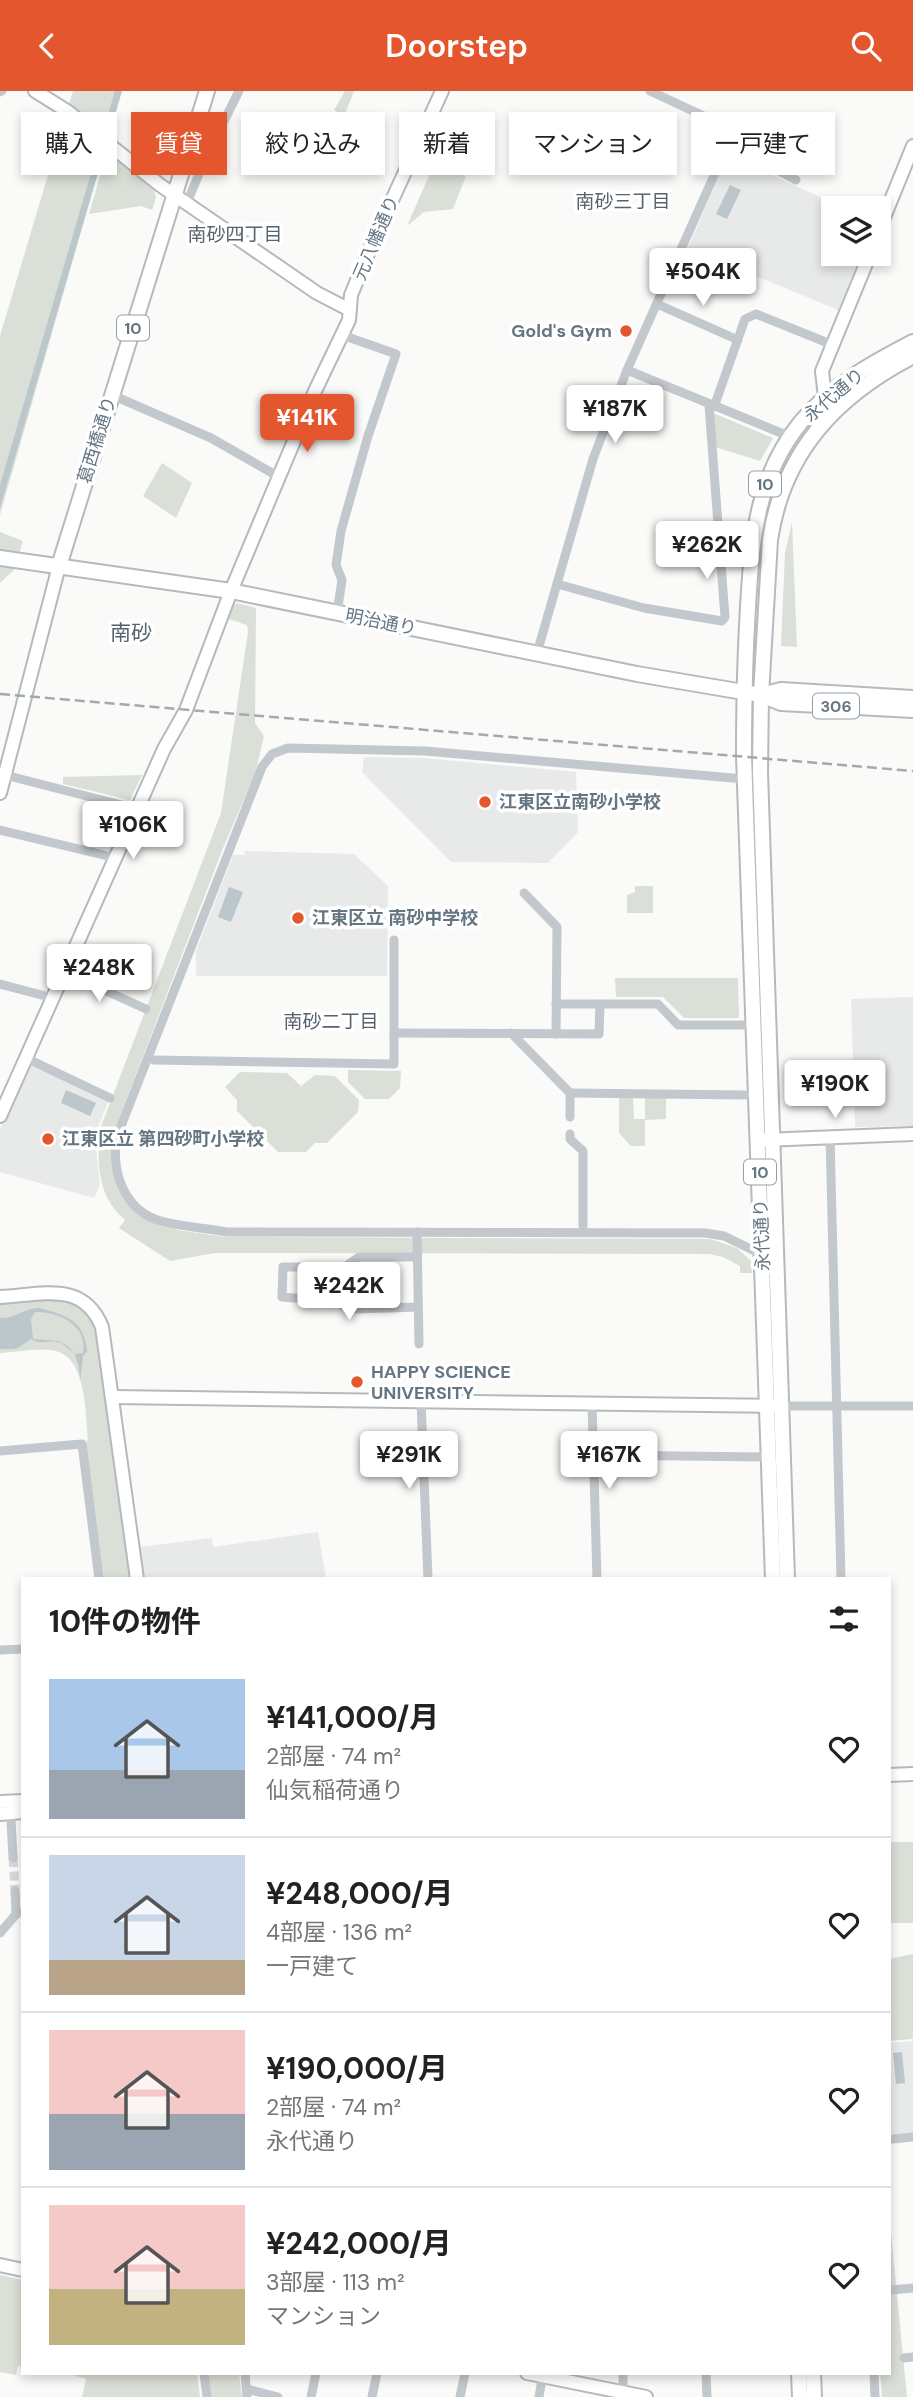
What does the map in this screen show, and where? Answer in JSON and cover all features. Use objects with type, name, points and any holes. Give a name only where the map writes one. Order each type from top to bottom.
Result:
[{"type":"main road","name":"葛西橋通り","points":[[59,566],[207,91]]},
{"type":"main road","name":"永代通り","points":[[773,1577],[769,1457],[774,1406],[776,1263],[744,767],[744,693],[755,518],[766,480],[790,437],[825,397],[866,368],[913,342]]},
{"type":"main road","name":"永代通り","points":[[787,1577],[763,1255],[766,1140],[760,751],[770,540],[774,515],[786,479],[813,437],[841,403],[879,374],[913,356]]},
{"type":"main road","name":"明治通り","points":[[2,558],[231,591],[761,695],[781,703],[913,710]]},
{"type":"main road","name":"明治通り","points":[[761,695],[781,690],[913,698]]},
{"type":"main road","points":[[799,2375],[800,2397]]},
{"type":"main road","points":[[813,2375],[814,2397]]},
{"type":"street","points":[[35,91],[67,111],[175,195],[317,293],[350,310]]},
{"type":"street","points":[[187,203],[239,91]]},
{"type":"street","name":"元八幡通り","points":[[0,1117],[137,809],[186,710],[231,591],[314,391],[349,320],[351,295],[372,244],[442,91]]},
{"type":"street","points":[[650,91],[694,112]]},
{"type":"street","points":[[891,200],[913,146]]},
{"type":"street","points":[[537,653],[593,459],[627,370],[714,175]]},
{"type":"street","points":[[787,175],[796,180]]},
{"type":"street","points":[[825,397],[821,375],[865,266]]},
{"type":"street","points":[[657,304],[738,340]]},
{"type":"street","points":[[557,584],[644,608],[722,621],[725,617],[711,406],[745,319],[757,314],[833,345]]},
{"type":"street","points":[[337,613],[342,580],[336,565],[341,531],[368,436],[396,354],[342,335]]},
{"type":"street","points":[[627,370],[790,437]]},
{"type":"street","points":[[112,394],[211,438],[279,477]]},
{"type":"street","name":"葛西橋通り","points":[[0,793],[59,566]]},
{"type":"street","points":[[744,767],[425,751],[288,748],[272,754],[262,767],[243,812],[119,1131],[114,1156],[120,1184],[128,1198],[148,1215],[227,1232],[715,1234],[738,1241],[776,1263]]},
{"type":"street","points":[[5,775],[137,809]]},
{"type":"street","points":[[0,830],[116,857]]},
{"type":"street","points":[[524,893],[557,926],[556,1034]]},
{"type":"street","points":[[154,1060],[394,1064],[394,940]]},
{"type":"street","points":[[64,972],[146,1009]]},
{"type":"street","points":[[0,984],[53,998]]},
{"type":"street","points":[[556,1004],[658,1004],[678,1025],[743,1025]]},
{"type":"street","points":[[394,1033],[599,1034],[600,1004]]},
{"type":"street","points":[[511,1033],[570,1093],[570,1117]]},
{"type":"street","points":[[26,1058],[110,1098]]},
{"type":"street","points":[[570,1093],[745,1095]]},
{"type":"street","points":[[570,1134],[570,1139],[583,1151],[583,1226]]},
{"type":"street","points":[[766,1140],[913,1134]]},
{"type":"street","points":[[830,1137],[841,1577]]},
{"type":"street","points":[[416,1232],[419,1344]]},
{"type":"street","points":[[417,1257],[359,1257],[345,1267],[283,1267],[282,1297],[330,1301],[357,1308],[418,1307]]},
{"type":"street","points":[[0,1297],[72,1294],[91,1305],[102,1327],[137,1577]]},
{"type":"street","points":[[113,1397],[913,1406]]},
{"type":"street","points":[[421,1401],[428,1577]]},
{"type":"street","points":[[592,1404],[597,1577]]},
{"type":"street","points":[[0,1451],[82,1444],[99,1577]]},
{"type":"street","points":[[593,1455],[769,1457]]},
{"type":"street","points":[[0,1650],[21,1649]]},
{"type":"street","points":[[891,1775],[913,1775]]},
{"type":"street","points":[[0,1802],[21,1801]]},
{"type":"street","points":[[6,1817],[13,1858]]},
{"type":"street","points":[[0,1933],[17,1914],[15,1891]]},
{"type":"street","points":[[892,2139],[913,2137]]},
{"type":"street","points":[[0,2265],[21,2270]]},
{"type":"street","points":[[891,2290],[913,2288]]},
{"type":"street","points":[[204,2375],[207,2397]]},
{"type":"street","points":[[245,2375],[247,2393],[278,2397]]},
{"type":"street","points":[[311,2397],[316,2375]]},
{"type":"street","points":[[372,2397],[377,2375]]},
{"type":"street","points":[[460,2397],[465,2375]]},
{"type":"street","points":[[539,2397],[543,2375],[623,2395],[646,2397]]},
{"type":"street","points":[[623,2375],[623,2395]]},
{"type":"street","points":[[706,2375],[707,2397]]},
{"type":"street","points":[[874,2375],[876,2397]]},
{"type":"shaded area","points":[[73,91],[121,91],[115,112],[67,112]]},
{"type":"shaded area","points":[[115,91],[122,91],[116,112],[109,112]]},
{"type":"shaded area","points":[[345,91],[354,91],[346,112],[334,110]]},
{"type":"shaded area","points":[[117,160],[131,171],[131,175],[135,175],[154,190],[156,197],[152,210],[141,206],[89,214],[100,175],[117,175]]},
{"type":"shaded area","points":[[48,175],[97,175],[0,515],[0,336]]},
{"type":"shaded area","points":[[90,175],[97,175],[0,508],[0,485]]},
{"type":"shaded area","points":[[429,175],[466,176],[453,209],[424,212],[407,226]]},
{"type":"shaded area","points":[[719,175],[772,175],[821,197],[821,266],[856,266],[838,310],[688,248]]},
{"type":"shaded area","points":[[730,185],[741,190],[727,219],[716,214]]},
{"type":"shaded area","points":[[713,413],[773,438],[760,461],[715,447]]},
{"type":"shaded area","points":[[162,463],[192,483],[176,518],[143,496]]},
{"type":"shaded area","points":[[792,522],[797,647],[781,646],[785,553]]},
{"type":"shaded area","points":[[0,532],[23,541],[14,570],[0,583]]},
{"type":"shaded area","points":[[237,603],[256,608],[255,723],[264,736],[255,774],[223,848],[115,1129],[113,1143],[128,1198],[177,1230],[226,1237],[710,1239],[737,1248],[751,1261],[752,1273],[740,1273],[740,1266],[723,1257],[709,1254],[215,1253],[170,1261],[119,1228],[125,1220],[109,1201],[101,1179],[100,1129],[221,813],[248,632],[247,625],[226,618],[231,606]]},
{"type":"shaded area","name":"江東区立南砂小学校","points":[[364,757],[424,758],[576,772],[578,832],[548,863],[451,862],[362,772]]},
{"type":"shaded area","points":[[142,775],[130,800],[63,784],[63,777]]},
{"type":"shaded area","name":"江東区立 南砂中学校","points":[[245,851],[354,854],[388,886],[387,976],[196,976],[196,951],[233,855],[245,855]]},
{"type":"shaded area","points":[[635,886],[653,886],[653,913],[627,913],[627,895],[635,892]]},
{"type":"shaded area","points":[[229,887],[243,892],[231,922],[218,917]]},
{"type":"shaded area","points":[[615,978],[738,978],[739,1018],[684,1018],[663,997],[616,997]]},
{"type":"shaded area","points":[[913,997],[913,1126],[855,1127],[851,999]]},
{"type":"shaded area","name":"江東区立 第四砂町小学校","points":[[28,1064],[109,1100],[98,1127],[96,1148],[100,1185],[94,1198],[0,1172],[0,1129]]},
{"type":"shaded area","points":[[348,1070],[401,1071],[400,1088],[389,1099],[365,1099],[348,1082]]},
{"type":"shaded area","points":[[240,1072],[287,1073],[301,1086],[315,1075],[335,1076],[359,1100],[358,1112],[327,1143],[315,1143],[306,1152],[278,1152],[237,1111],[237,1100],[225,1087]]},
{"type":"shaded area","points":[[66,1090],[96,1103],[90,1116],[61,1103]]},
{"type":"shaded area","points":[[619,1098],[633,1098],[634,1119],[645,1119],[645,1098],[666,1098],[666,1119],[645,1120],[645,1146],[631,1146],[619,1133]]},
{"type":"shaded area","points":[[71,1297],[95,1316],[133,1577],[102,1577],[86,1445],[88,1438],[84,1399],[77,1372],[71,1361],[62,1353],[50,1350],[0,1353],[0,1301]]},
{"type":"shaded area","points":[[34,1308],[65,1316],[82,1332],[87,1351],[83,1356],[80,1382],[74,1353],[83,1353],[84,1343],[77,1328],[62,1317],[35,1312],[31,1319],[33,1339],[62,1343],[31,1339],[16,1349],[0,1349],[0,1318]]},
{"type":"shaded area","points":[[318,1532],[326,1577],[142,1577],[138,1547],[212,1538],[213,1547]]},
{"type":"shaded area","points":[[891,1842],[913,1842],[913,1923],[891,1923]]},
{"type":"shaded area","points":[[913,1954],[913,2039],[891,2041],[891,1959]]},
{"type":"shaded area","points":[[913,2041],[913,2133],[891,2135],[891,2043]]},
{"type":"shaded area","points":[[902,2052],[905,2083],[896,2084],[893,2053]]},
{"type":"shaded area","points":[[891,2233],[907,2397],[882,2397],[880,2375],[891,2375]]},
{"type":"shaded area","points":[[0,2275],[21,2280],[21,2367],[18,2366],[16,2375],[0,2372]]},
{"type":"shaded area","points":[[73,2375],[197,2375],[200,2397],[82,2397],[86,2379]]},
{"type":"shaded area","points":[[207,2375],[239,2375],[242,2397],[210,2397]]},
{"type":"tunnel","points":[[13,1858],[15,1891]]},
{"type":"railway","points":[[0,694],[913,771]]},
{"type":"place","name":"Gold's Gym","points":[[626,331]]},
{"type":"place","name":"江東区立南砂小学校","points":[[485,802]]},
{"type":"place","name":"江東区立 南砂中学校","points":[[298,918]]},
{"type":"place","name":"江東区立 第四砂町小学校","points":[[48,1139]]},
{"type":"place","name":"HAPPY SCIENCE UNIVERSITY","points":[[357,1382]]},
{"type":"district","name":"南砂三丁目","points":[[623,201]]},
{"type":"district","name":"南砂四丁目","points":[[235,234]]},
{"type":"district","name":"南砂","points":[[131,633]]},
{"type":"district","name":"南砂二丁目","points":[[331,1021]]}]
